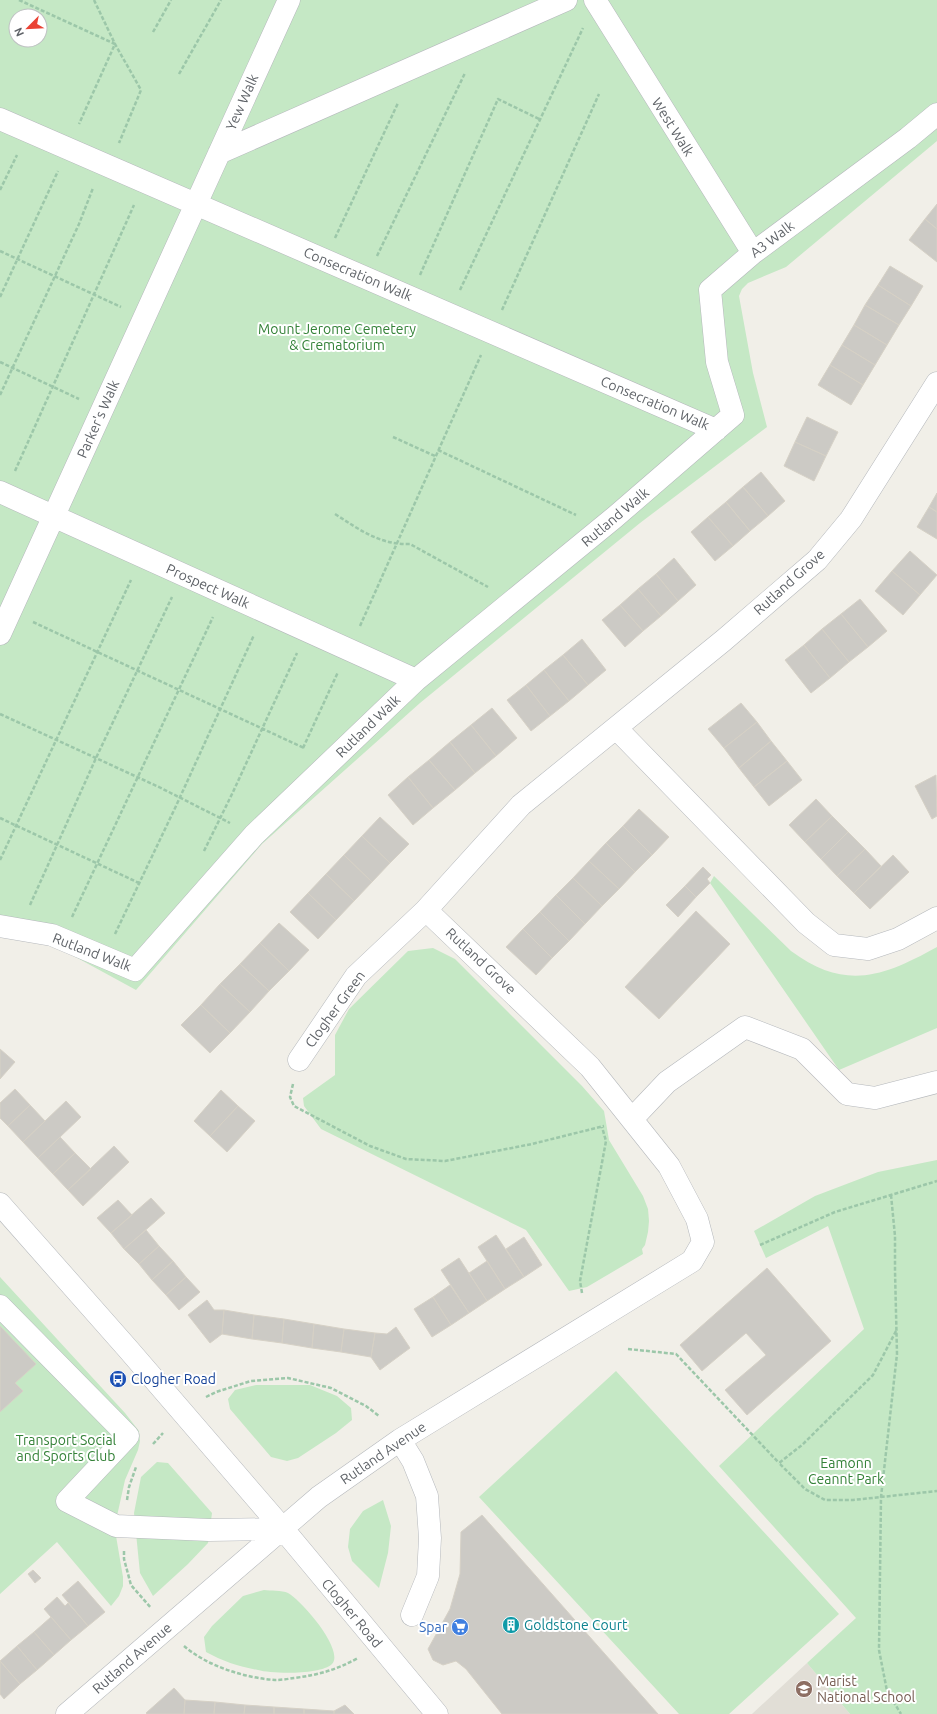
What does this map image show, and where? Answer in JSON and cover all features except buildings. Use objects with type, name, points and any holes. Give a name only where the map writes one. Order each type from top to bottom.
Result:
[{"type":"street","name":"Yew Walk","points":[[196,204],[288,0]]},
{"type":"street","points":[[219,153],[566,0]]},
{"type":"street","name":"West Walk","points":[[595,1],[753,253]]},
{"type":"street","name":"A3 Walk","points":[[733,415],[717,362],[710,290],[753,253],[908,138],[937,114]]},
{"type":"street","name":"Consecration Walk","points":[[0,119],[716,430]]},
{"type":"street","name":"Parker's Walk","points":[[0,634],[196,204]]},
{"type":"street","name":"Rutland Grove","points":[[698,1219],[669,1166],[581,1058],[426,910],[521,805],[724,640],[817,560],[851,519],[937,383]]},
{"type":"street","name":"Rutland Walk","points":[[10,928],[52,935],[135,970],[254,835],[416,680],[602,528],[733,415]]},
{"type":"street","name":"Prospect Walk","points":[[2,493],[416,680]]},
{"type":"street","points":[[616,728],[806,923],[834,945],[868,949],[898,939],[937,918]]},
{"type":"street","name":"Clogher Green","points":[[299,1060],[356,976],[426,910]]},
{"type":"street","points":[[632,1119],[667,1082],[745,1027],[802,1049],[847,1094],[875,1098],[937,1082]]},
{"type":"street","name":"Clogher Road","points":[[0,1204],[128,1349],[283,1529],[437,1714]]},
{"type":"street","name":"Rutland Avenue","points":[[67,1714],[283,1529],[318,1497],[400,1440],[692,1261],[703,1242],[698,1219]]},
{"type":"street","points":[[0,1306],[128,1436],[67,1501],[116,1526],[210,1530],[283,1529]]},
{"type":"street","points":[[400,1440],[413,1461],[427,1496],[430,1538],[428,1576],[412,1615]]},
{"type":"path","points":[[19,0],[115,44]]},
{"type":"path","points":[[0,395],[141,90],[115,44],[94,0]]},
{"type":"path","points":[[153,32],[171,0]]},
{"type":"path","points":[[179,74],[220,0]]},
{"type":"path","points":[[448,314],[595,1]]},
{"type":"path","points":[[324,260],[406,86],[399,73]]},
{"type":"path","points":[[366,278],[464,73]]},
{"type":"path","points":[[303,748],[599,94]]},
{"type":"path","points":[[410,297],[498,99],[540,119]]},
{"type":"path","points":[[0,190],[28,131]]},
{"type":"path","points":[[2,493],[54,387],[144,182]]},
{"type":"path","points":[[0,251],[144,318]]},
{"type":"path","points":[[0,362],[102,408]]},
{"type":"path","points":[[393,437],[435,456]]},
{"type":"path","points":[[438,450],[602,528]]},
{"type":"path","points":[[335,514],[372,537],[396,545],[410,544],[514,600]]},
{"type":"path","points":[[0,860],[142,556]]},
{"type":"path","points":[[10,928],[58,845],[96,758],[182,574]]},
{"type":"path","points":[[61,939],[224,593]]},
{"type":"path","points":[[10,611],[331,761]]},
{"type":"path","points":[[104,958],[180,798],[265,612]]},
{"type":"path","points":[[204,851],[307,631]]},
{"type":"path","points":[[0,714],[138,777],[254,835]]},
{"type":"path","points":[[0,818],[139,883]]},
{"type":"path","points":[[299,1060],[290,1097],[294,1106],[370,1146],[406,1159],[445,1161],[532,1144],[632,1119]]},
{"type":"path","points":[[582,1293],[580,1281],[606,1141],[602,1127]]},
{"type":"path","points":[[760,1245],[835,1212],[937,1181]]},
{"type":"path","points":[[891,1195],[895,1236],[897,1354],[881,1497],[879,1650],[887,1691],[901,1714]]},
{"type":"path","points":[[779,1463],[802,1445],[873,1375],[896,1330]]},
{"type":"path","points":[[628,1349],[676,1354],[805,1489],[825,1500],[881,1497],[937,1491]]},
{"type":"path","points":[[206,1397],[216,1392],[251,1381],[288,1378],[332,1388],[366,1406],[379,1416]]},
{"type":"shaded area","name":"Marist National School","points":[[807,1663],[850,1714],[752,1714]]},
{"type":"green space","name":"Mount Jerome Cemetery & Crematorium","points":[[0,0],[937,0],[937,141],[786,267],[748,283],[742,289],[739,296],[753,373],[767,427],[640,523],[420,703],[262,844],[136,990],[48,942],[0,932]]},
{"type":"green space","points":[[714,876],[791,951],[811,964],[829,971],[847,975],[864,975],[881,972],[899,966],[937,947],[937,1028],[839,1070],[710,883]]},
{"type":"green space","points":[[433,948],[455,959],[582,1086],[604,1111],[609,1140],[643,1196],[648,1209],[649,1221],[645,1245],[642,1249],[643,1254],[587,1287],[569,1291],[526,1230],[321,1129],[304,1106],[303,1098],[335,1075],[335,1035],[349,1009],[408,951]]},
{"type":"green space","name":"Eamonn Ceannt Park","points":[[937,1160],[937,1714],[850,1714],[807,1663],[856,1618],[719,1466],[864,1329],[828,1226],[766,1258],[754,1231],[815,1196],[878,1172]]},
{"type":"green space","name":"Transport Social and Sports Club","points":[[0,1277],[125,1413],[139,1431],[140,1441],[138,1450],[125,1480],[117,1516],[116,1536],[123,1577],[123,1586],[119,1596],[111,1606],[57,1542],[0,1594]]},
{"type":"green space","points":[[616,1371],[839,1614],[729,1714],[679,1714],[479,1497]]},
{"type":"green space","points":[[256,1385],[310,1385],[337,1396],[351,1408],[352,1420],[336,1433],[298,1458],[287,1461],[271,1457],[230,1409],[228,1399],[235,1390]]},
{"type":"green space","points":[[157,1462],[168,1463],[212,1513],[208,1543],[188,1564],[153,1596],[140,1573],[134,1513],[141,1477]]},
{"type":"green space","points":[[383,1500],[391,1526],[388,1553],[379,1588],[352,1561],[348,1547],[350,1529],[363,1511]]},
{"type":"green space","points":[[264,1590],[288,1593],[302,1605],[320,1626],[327,1637],[334,1657],[332,1664],[326,1668],[307,1672],[274,1672],[251,1669],[225,1661],[206,1652],[204,1637],[212,1626],[243,1596]]},
{"type":"place","name":"Clogher Road","points":[[118,1379]]},
{"type":"place","name":"Goldstone Court","points":[[511,1625]]},
{"type":"place","name":"Spar","points":[[460,1627]]},
{"type":"place","name":"Marist National School","points":[[804,1689]]}]
